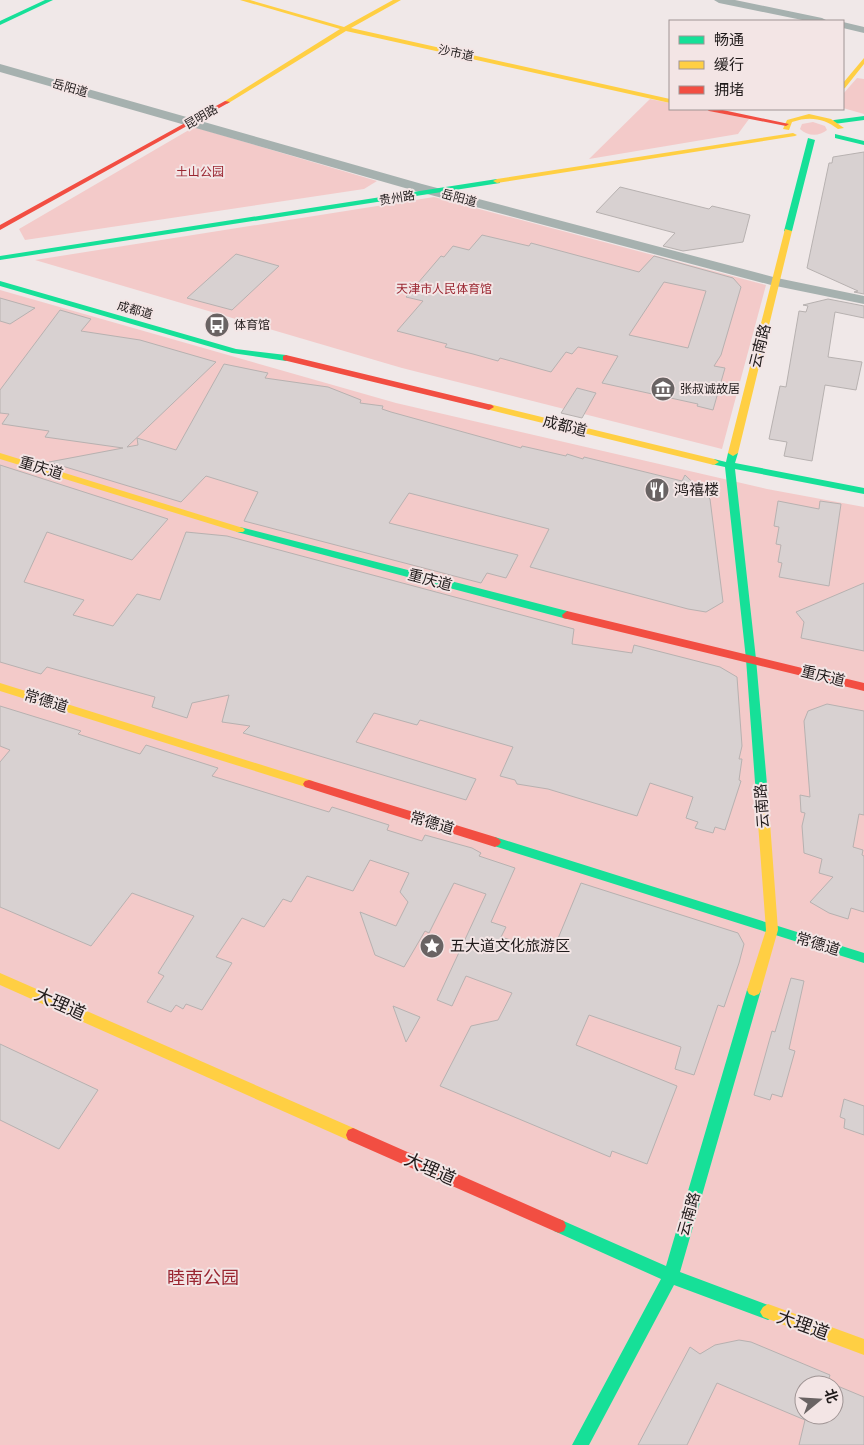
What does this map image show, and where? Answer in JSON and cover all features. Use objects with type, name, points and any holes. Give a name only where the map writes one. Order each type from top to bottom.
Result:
[{"type":"street","points":[[0,23],[50,0]]},
{"type":"street","name":"沙市道","points":[[243,0],[345,29],[669,101]]},
{"type":"street","name":"昆明路","points":[[0,228],[194,122],[345,29],[398,0]]},
{"type":"street","points":[[719,0],[817,20]]},
{"type":"street","points":[[844,25],[864,30]]},
{"type":"street","points":[[844,87],[864,60]]},
{"type":"street","name":"岳阳道","points":[[0,68],[417,187],[776,282],[864,300]]},
{"type":"street","points":[[713,110],[789,129]]},
{"type":"street","name":"贵州路","points":[[789,129],[795,118],[823,113],[828,135]]},
{"type":"street","name":"贵州路","points":[[828,135],[864,118]]},
{"type":"street","name":"贵州路","points":[[0,249],[789,129],[828,135],[864,124]]},
{"type":"street","name":"贵州路","points":[[0,258],[436,192],[789,129]]},
{"type":"street","points":[[828,135],[864,143]]},
{"type":"street","name":"云南路","points":[[580,1445],[671,1276],[772,930],[751,659],[730,466],[776,282],[828,135]]},
{"type":"street","points":[[17,266],[20,259],[26,254]]},
{"type":"street","name":"成都道","points":[[0,271],[209,331],[268,354],[730,466],[864,491]]},
{"type":"street","name":"成都道","points":[[0,283],[235,351],[268,354]]},
{"type":"street","name":"重庆道","points":[[0,456],[257,535],[506,600],[864,687]]},
{"type":"street","name":"常德道","points":[[0,687],[864,958]]},
{"type":"street","name":"大理道","points":[[0,979],[671,1276],[864,1347]]},
{"type":"green space","points":[[857,78],[864,79],[864,114],[844,108],[844,93]]},
{"type":"green space","points":[[650,99],[669,103],[669,110],[706,110],[749,119],[738,134],[589,159]]},
{"type":"green space","points":[[813,122],[825,126],[827,130],[813,135],[800,129],[802,124]]},
{"type":"green space","name":"土山公园","points":[[194,127],[377,181],[364,189],[25,240],[19,229]]},
{"type":"green space","name":"天津市人民体育馆","points":[[434,197],[766,285],[722,449],[402,368],[35,260]]},
{"type":"green space","name":"五大道文化旅游区","points":[[0,290],[396,403],[767,489],[864,507],[864,1445],[0,1445]]},
{"type":"building","points":[[864,152],[864,294],[854,292],[858,291],[807,268],[829,163],[832,163],[833,157]]},
{"type":"building","points":[[620,187],[709,209],[712,206],[750,215],[743,242],[683,251],[663,246],[675,233],[596,212]]},
{"type":"building","points":[[482,235],[529,246],[531,243],[639,272],[654,256],[733,278],[741,287],[721,355],[714,366],[725,368],[713,410],[697,406],[698,404],[602,383],[618,356],[578,347],[572,354],[566,352],[551,372],[500,358],[498,361],[445,347],[447,344],[397,331],[423,301],[406,297],[441,256],[444,257],[453,246],[469,250]],"holes":[[[664,282],[706,291],[688,348],[629,335]]]},
{"type":"building","points":[[236,254],[279,266],[232,310],[187,298]]},
{"type":"building","points":[[0,298],[35,308],[10,324],[0,321]]},
{"type":"building","points":[[828,299],[864,306],[864,318],[835,312],[828,357],[862,362],[856,390],[825,385],[812,461],[784,456],[787,442],[769,439],[780,386],[786,387],[799,311],[806,312],[808,306],[803,305]]},
{"type":"building","points":[[60,310],[91,319],[81,331],[140,340],[216,362],[127,447],[138,445],[137,438],[176,450],[224,364],[268,373],[265,378],[328,387],[361,400],[360,403],[383,406],[382,409],[391,412],[521,448],[522,446],[566,456],[567,454],[583,459],[584,457],[682,481],[685,475],[710,499],[723,602],[706,612],[688,609],[530,567],[549,529],[409,493],[389,523],[518,555],[506,578],[487,573],[481,583],[244,521],[258,492],[206,476],[181,502],[49,462],[123,448],[45,437],[49,431],[2,424],[9,414],[0,413],[0,390]]},
{"type":"building","points":[[577,388],[596,393],[582,418],[561,413]]},
{"type":"building","points":[[0,465],[168,519],[132,560],[47,532],[24,582],[84,600],[73,615],[113,626],[137,594],[160,600],[186,532],[227,536],[574,629],[572,644],[632,653],[634,645],[720,667],[737,677],[742,746],[739,759],[742,759],[739,780],[741,781],[725,830],[715,827],[713,833],[695,828],[698,822],[686,818],[693,797],[650,783],[637,816],[548,789],[517,784],[515,780],[500,776],[513,747],[420,720],[417,725],[374,713],[356,742],[476,779],[466,800],[243,733],[250,726],[222,722],[229,695],[192,703],[187,718],[152,707],[155,697],[47,667],[41,674],[0,662]]},
{"type":"building","points":[[778,501],[819,509],[820,501],[841,504],[829,586],[779,577],[782,563],[778,562],[781,545],[776,544],[779,527],[774,526]]},
{"type":"building","points":[[864,583],[864,651],[801,638],[804,622],[796,612]]},
{"type":"building","points":[[827,704],[864,711],[864,815],[859,814],[853,847],[863,850],[864,912],[851,908],[848,919],[829,913],[810,902],[833,877],[819,873],[822,859],[804,853],[802,826],[805,813],[801,812],[800,795],[810,797],[804,721],[808,711]]},
{"type":"building","points":[[0,706],[81,731],[78,734],[140,754],[146,745],[218,768],[212,776],[329,812],[332,807],[389,825],[387,830],[422,841],[425,835],[472,848],[481,853],[479,856],[515,868],[491,922],[506,927],[501,937],[552,953],[581,883],[738,933],[744,944],[739,963],[724,1007],[718,1005],[694,1075],[675,1069],[681,1047],[589,1015],[576,1045],[677,1086],[647,1164],[612,1151],[610,1157],[440,1086],[471,1026],[498,1020],[512,993],[466,976],[452,1006],[437,1000],[486,894],[454,883],[429,933],[425,931],[404,967],[375,955],[360,912],[396,926],[408,902],[400,892],[409,873],[370,860],[353,891],[307,876],[291,902],[283,899],[264,927],[242,918],[216,957],[232,963],[202,1010],[186,1004],[183,1009],[176,1005],[171,1012],[147,1002],[164,976],[158,973],[194,916],[132,893],[91,946],[0,907],[0,762],[10,750],[0,746]]},
{"type":"building","points":[[791,978],[804,981],[789,1049],[795,1051],[782,1097],[772,1094],[770,1100],[754,1095],[772,1031],[775,1032]]},
{"type":"building","points":[[393,1006],[420,1017],[406,1042]]},
{"type":"building","points":[[0,1044],[98,1090],[59,1149],[0,1120]]},
{"type":"building","points":[[844,1099],[864,1106],[864,1135],[844,1128],[845,1119],[840,1117]]},
{"type":"building","points":[[739,1340],[751,1342],[830,1375],[794,1375],[794,1415],[717,1383],[687,1445],[638,1445],[690,1347],[700,1354],[715,1345]]},
{"type":"building","points":[[844,1389],[864,1397],[864,1445],[799,1445],[804,1425],[844,1425]]},
{"type":"traffic: fast","points":[[0,23],[50,0]]},
{"type":"traffic: fast","points":[[834,122],[864,118]]},
{"type":"traffic: fast","points":[[838,136],[864,143]]},
{"type":"traffic: fast","points":[[788,231],[811,140]]},
{"type":"traffic: fast","points":[[0,258],[497,181]]},
{"type":"traffic: fast","points":[[0,283],[235,351],[286,358]]},
{"type":"traffic: fast","points":[[733,453],[730,466],[751,659],[762,796]]},
{"type":"traffic: fast","points":[[714,462],[864,491]]},
{"type":"traffic: fast","points":[[240,530],[567,615]]},
{"type":"traffic: fast","points":[[495,842],[864,958]]},
{"type":"traffic: fast","points":[[580,1445],[671,1276],[754,990]]},
{"type":"traffic: fast","points":[[559,1226],[671,1276],[768,1312]]},
{"type":"traffic: slow","points":[[243,0],[345,29],[669,101]]},
{"type":"traffic: slow","points":[[227,102],[345,29],[398,0]]},
{"type":"traffic: slow","points":[[844,86],[864,60]]},
{"type":"traffic: slow","points":[[787,129],[789,121],[809,116],[829,120],[840,128]]},
{"type":"traffic: slow","points":[[497,181],[793,135]]},
{"type":"traffic: slow","points":[[733,453],[788,231]]},
{"type":"traffic: slow","points":[[489,407],[714,462]]},
{"type":"traffic: slow","points":[[0,456],[240,530]]},
{"type":"traffic: slow","points":[[0,687],[309,784]]},
{"type":"traffic: slow","points":[[754,990],[772,930],[762,796]]},
{"type":"traffic: slow","points":[[0,979],[353,1135]]},
{"type":"traffic: slow","points":[[768,1312],[864,1347]]},
{"type":"traffic: jam","points":[[0,228],[227,102]]},
{"type":"traffic: jam","points":[[714,110],[786,124]]},
{"type":"traffic: jam","points":[[286,358],[489,407]]},
{"type":"traffic: jam","points":[[567,615],[864,687]]},
{"type":"traffic: jam","points":[[309,784],[495,842]]},
{"type":"traffic: jam","points":[[353,1135],[559,1226]]},
{"type":"place","name":"体育馆","points":[[217,325]]},
{"type":"place","name":"张叔诚故居","points":[[663,389]]},
{"type":"place","name":"鸿禧楼","points":[[657,490]]},
{"type":"place","name":"五大道文化旅游区","points":[[432,946]]},
{"type":"park label","name":"睦南公园","points":[[203,1278]]}]
